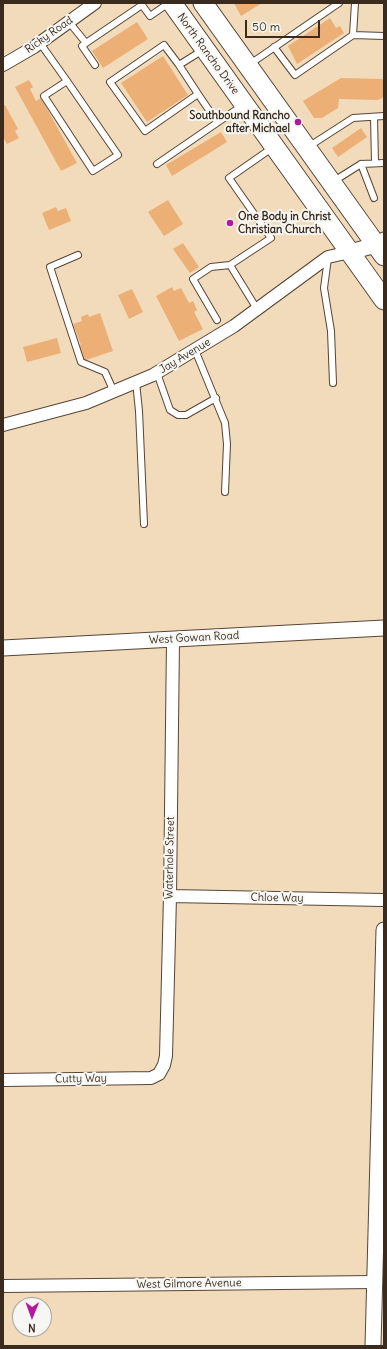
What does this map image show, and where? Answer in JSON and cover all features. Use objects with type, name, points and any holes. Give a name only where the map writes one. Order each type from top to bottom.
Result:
[{"type":"main road","name":"North Rancho Drive","points":[[171,3],[384,300]]},
{"type":"main road","points":[[204,3],[332,182],[381,247]]},
{"type":"street","name":"Ricky Road","points":[[3,65],[40,43],[95,3]]},
{"type":"street","points":[[350,252],[381,247]]},
{"type":"street","name":"Jay Avenue","points":[[3,425],[86,403],[157,373],[257,309],[328,257],[350,252]]},
{"type":"street","name":"West Gowan Road","points":[[3,648],[384,628]]},
{"type":"street","name":"Waterhole Street","points":[[159,1074],[164,1065],[166,1056],[174,640]]},
{"type":"street","name":"Chloe Way","points":[[170,896],[384,900]]},
{"type":"street","points":[[373,1346],[384,930]]},
{"type":"street","name":"Cutty Way","points":[[3,1080],[151,1078],[159,1074]]},
{"type":"street","name":"West Gilmore Avenue","points":[[3,1286],[375,1282]]},
{"type":"lane","points":[[95,65],[82,46],[142,5],[150,16],[171,3]]},
{"type":"lane","points":[[249,65],[339,3]]},
{"type":"lane","points":[[353,35],[355,3]]},
{"type":"lane","points":[[69,22],[86,43]]},
{"type":"lane","points":[[274,48],[295,75],[353,35],[384,36]]},
{"type":"lane","points":[[40,43],[68,81],[118,155],[93,172],[44,96],[68,81]]},
{"type":"lane","points":[[198,94],[145,131],[110,82],[164,45],[179,65],[217,122]]},
{"type":"lane","points":[[179,65],[204,49]]},
{"type":"lane","points":[[157,164],[244,104]]},
{"type":"lane","points":[[307,147],[353,118],[384,116]]},
{"type":"lane","points":[[374,117],[375,163]]},
{"type":"lane","points":[[217,320],[193,280],[211,267],[230,265],[271,238],[229,178],[274,147]]},
{"type":"lane","points":[[332,182],[361,164],[384,163]]},
{"type":"lane","points":[[361,164],[374,198]]},
{"type":"lane","points":[[78,255],[50,267],[82,362],[105,372],[114,392]]},
{"type":"lane","points":[[328,257],[324,288],[330,331],[333,383]]},
{"type":"lane","points":[[230,265],[257,309]]},
{"type":"lane","points":[[195,350],[225,423],[227,444],[226,492]]},
{"type":"lane","points":[[157,373],[170,410],[178,415],[186,415],[216,398]]},
{"type":"lane","points":[[136,382],[139,411],[144,524]]},
{"type":"building","points":[[234,3],[262,3],[241,16]]},
{"type":"building","points":[[330,18],[336,28],[340,26],[344,33],[297,64],[288,46]]},
{"type":"building","points":[[137,22],[148,39],[103,68],[92,51]]},
{"type":"building","points":[[163,56],[188,95],[147,122],[121,83]]},
{"type":"building","points":[[341,78],[384,79],[384,97],[378,100],[339,99],[338,108],[322,118],[314,118],[303,101]]},
{"type":"building","points":[[29,80],[33,87],[30,89],[36,101],[41,98],[77,163],[61,171],[15,87]]},
{"type":"building","points":[[5,105],[18,129],[15,131],[19,138],[7,144],[3,137],[3,106]]},
{"type":"building","points":[[361,128],[367,137],[338,157],[332,148]]},
{"type":"building","points":[[221,132],[227,142],[172,176],[166,165]]},
{"type":"building","points":[[168,200],[183,224],[164,236],[148,212]]},
{"type":"building","points":[[56,207],[58,211],[66,208],[71,221],[49,230],[42,213]]},
{"type":"building","points":[[183,243],[199,267],[190,273],[173,249]]},
{"type":"building","points":[[172,287],[174,291],[181,288],[189,303],[193,301],[197,310],[194,312],[203,329],[179,341],[156,296]]},
{"type":"building","points":[[132,289],[143,312],[129,319],[118,295]]},
{"type":"building","points":[[100,313],[113,351],[83,361],[78,346],[81,345],[73,324],[82,321],[81,317],[88,314],[89,317]]},
{"type":"building","points":[[57,338],[61,353],[27,362],[23,347]]},
{"type":"place","name":"Southbound Rancho after Michael","points":[[298,122]]},
{"type":"place","name":"One Body in Christ Christian Church","points":[[230,223]]}]
